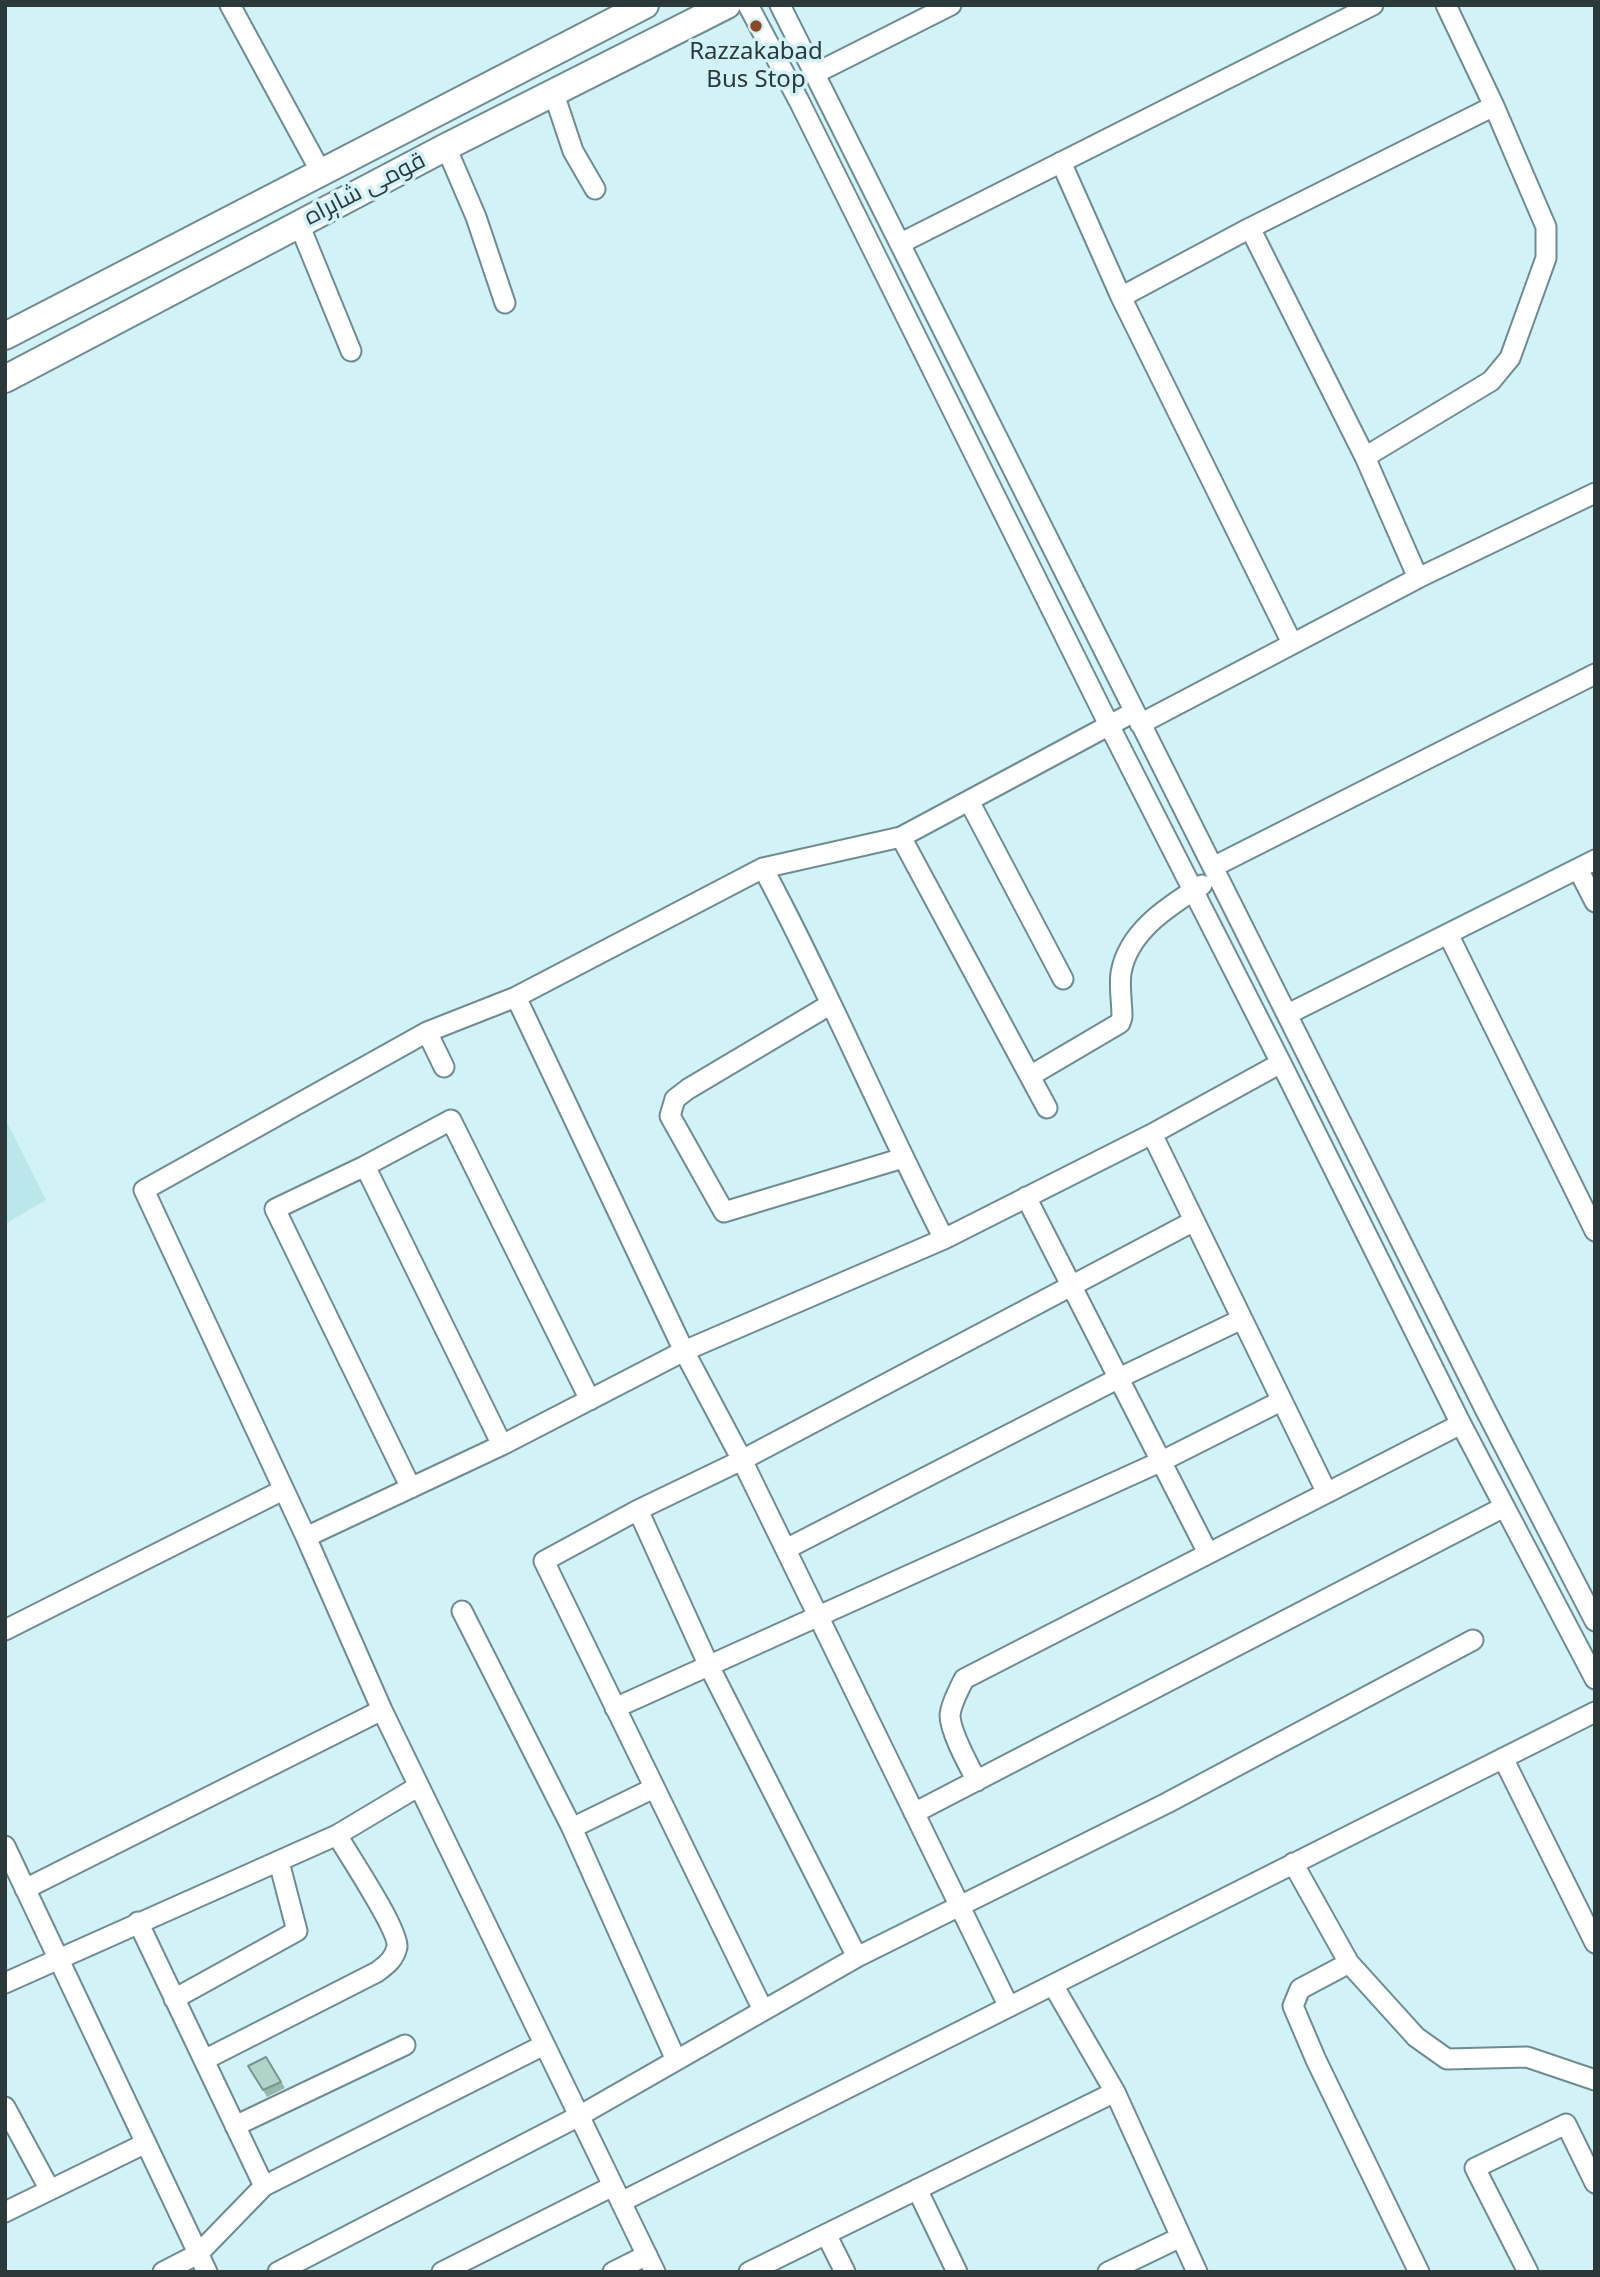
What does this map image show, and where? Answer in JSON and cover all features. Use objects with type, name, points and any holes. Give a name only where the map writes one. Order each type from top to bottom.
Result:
[{"type":"highway","name":"قومی شاہراہ","points":[[5,336],[645,5]]},
{"type":"highway","name":"قومی شاہراہ","points":[[5,379],[446,147],[727,5]]},
{"type":"street","points":[[230,5],[322,174]]},
{"type":"street","points":[[748,5],[830,161],[1109,726],[1461,1424],[1595,1679]]},
{"type":"street","points":[[780,5],[1485,1409],[1593,1616]]},
{"type":"street","points":[[816,73],[951,5]]},
{"type":"street","points":[[901,243],[1373,5]]},
{"type":"street","points":[[1365,457],[1491,381],[1510,358],[1546,258],[1546,227],[1494,106],[1446,5]]},
{"type":"street","points":[[554,94],[573,151],[595,189]]},
{"type":"street","points":[[1121,298],[1250,228],[1494,106]]},
{"type":"street","points":[[446,147],[476,217],[505,303]]},
{"type":"street","points":[[1062,162],[1121,298],[1292,643]]},
{"type":"street","points":[[299,224],[351,351]]},
{"type":"street","points":[[1250,228],[1365,457],[1418,578]]},
{"type":"street","points":[[613,2272],[651,2264],[382,1710],[306,1537],[144,1190],[426,1032],[516,996],[764,868],[901,837],[1109,726],[1137,718],[1595,493]]},
{"type":"street","points":[[1063,632],[1088,619]]},
{"type":"street","points":[[1030,1076],[1120,1023],[1121,970],[1131,947],[1146,926],[1215,872],[1595,674]]},
{"type":"street","points":[[969,801],[1063,979]]},
{"type":"street","points":[[901,837],[1046,1108]]},
{"type":"street","points":[[1287,1014],[1586,865],[1595,902]]},
{"type":"street","points":[[764,868],[807,950],[903,1158],[944,1239]]},
{"type":"street","points":[[1448,934],[1595,1231]]},
{"type":"street","points":[[516,996],[684,1351],[820,1616],[1009,2007]]},
{"type":"street","points":[[831,1004],[688,1089],[675,1100],[670,1116],[724,1212],[903,1158]]},
{"type":"street","points":[[426,1032],[444,1067]]},
{"type":"street","points":[[306,1537],[502,1446],[684,1351],[944,1239],[1152,1134],[1281,1063]]},
{"type":"street","points":[[411,1488],[275,1209],[365,1166],[451,1120],[590,1400]]},
{"type":"street","points":[[1152,1134],[1327,1493]]},
{"type":"street","points":[[365,1166],[502,1446]]},
{"type":"street","points":[[1026,1197],[1208,1553]]},
{"type":"street","points":[[763,2010],[544,1561],[638,1510],[742,1460],[1194,1221]]},
{"type":"street","points":[[786,1549],[1119,1378],[1242,1319]]},
{"type":"street","points":[[615,1708],[1161,1461],[1280,1401]]},
{"type":"street","points":[[977,1781],[962,1753],[950,1717],[964,1679],[1461,1424]]},
{"type":"street","points":[[5,1630],[283,1490]]},
{"type":"street","points":[[915,1812],[1504,1507]]},
{"type":"street","points":[[638,1510],[708,1664],[857,1956]]},
{"type":"street","points":[[463,1611],[572,1828],[676,2060]]},
{"type":"street","points":[[278,2272],[579,2116],[857,1956],[1167,1804],[1473,1640]]},
{"type":"street","points":[[25,1889],[382,1710]]},
{"type":"street","points":[[442,2272],[617,2194],[1009,2007],[1595,1713]]},
{"type":"street","points":[[1503,1758],[1595,1943]]},
{"type":"street","points":[[5,1983],[337,1835],[419,1786]]},
{"type":"street","points":[[572,1828],[654,1788]]},
{"type":"street","points":[[204,2060],[377,1972],[392,1960],[398,1944],[390,1924],[337,1835]]},
{"type":"street","points":[[5,1846],[203,2263]]},
{"type":"street","points":[[174,1998],[297,1931],[279,1862]]},
{"type":"street","points":[[1293,1863],[1349,1963],[1416,2037],[1447,2059],[1527,2057],[1595,2080]]},
{"type":"street","points":[[138,1922],[264,2186]]},
{"type":"street","points":[[1349,1963],[1300,1989],[1293,2006],[1316,2060],[1419,2272]]},
{"type":"street","points":[[1054,1984],[1115,2092],[1198,2272]]},
{"type":"street","points":[[235,2126],[405,2045]]},
{"type":"street","points":[[163,2272],[203,2263],[264,2186],[544,2045]]},
{"type":"street","points":[[749,2272],[1115,2092]]},
{"type":"street","points":[[5,2107],[50,2190]]},
{"type":"street","points":[[1528,2272],[1475,2168],[1566,2123],[1595,2183]]},
{"type":"street","points":[[5,2212],[146,2143]]},
{"type":"street","points":[[917,2189],[957,2272]]},
{"type":"street","points":[[826,2234],[845,2272]]},
{"type":"street","points":[[1108,2272],[1181,2236]]},
{"type":"shaded area","points":[[5,1118],[46,1200],[5,1224]]},
{"type":"building","points":[[266,2057],[281,2082],[263,2090],[248,2066]]},
{"type":"place","name":"Razzakabad Bus Stop","points":[[756,26]]}]
